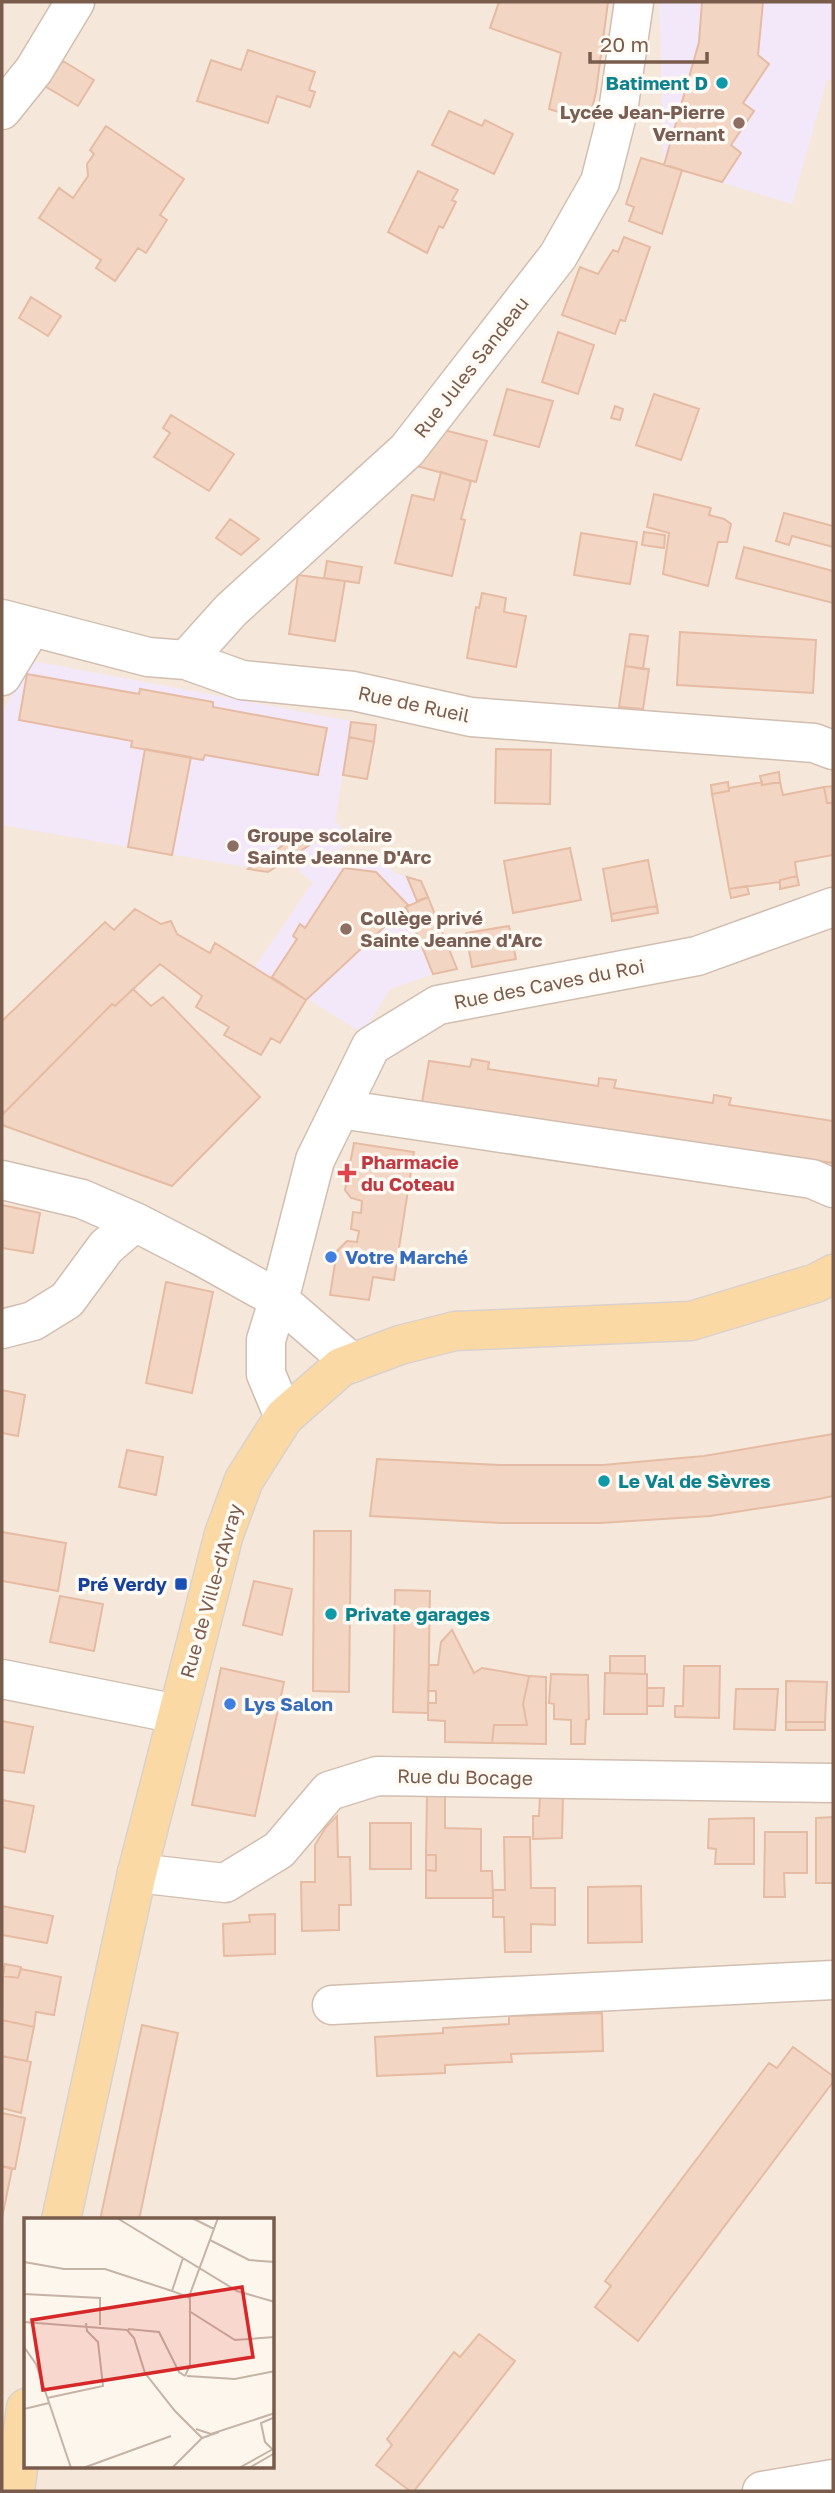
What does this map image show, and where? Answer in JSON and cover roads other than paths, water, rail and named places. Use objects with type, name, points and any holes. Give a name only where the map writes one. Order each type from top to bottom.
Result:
[{"type":"main road","name":"Rue de Ville-d'Avray","points":[[61,2218],[137,1873],[224,1534],[244,1480],[284,1417],[341,1367],[400,1345],[455,1331],[691,1321],[816,1283],[833,1274]]},
{"type":"main road","points":[[15,2491],[24,2423]]},
{"type":"street","points":[[2,110],[34,70],[75,2]]},
{"type":"street","name":"Rue Jules Sandeau","points":[[186,660],[231,610],[407,450],[558,256],[600,182],[618,111],[634,2]]},
{"type":"street","points":[[2,676],[16,624]]},
{"type":"street","name":"Rue de Rueil","points":[[16,624],[148,657],[186,660],[242,680],[353,691],[471,717],[814,743],[833,750]]},
{"type":"street","name":"Rue des Caves du Roi","points":[[284,1417],[266,1374],[266,1340],[315,1160],[371,1046],[438,1005],[697,956],[833,906]]},
{"type":"street","points":[[340,1109],[812,1179],[833,1188]]},
{"type":"street","points":[[2,1180],[82,1199],[135,1222],[278,1300],[352,1363]]},
{"type":"street","points":[[2,1329],[33,1321],[67,1300],[106,1247],[135,1222]]},
{"type":"street","points":[[2,1679],[177,1714]]},
{"type":"street","name":"Rue du Bocage","points":[[137,1873],[225,1883],[279,1850],[329,1791],[377,1776],[833,1783]]},
{"type":"street","points":[[332,2004],[833,1980]]},
{"type":"street","points":[[762,2491],[833,2479]]},
{"type":"place","name":"Batiment D","points":[[722,83]]},
{"type":"place","name":"Lycée Jean-Pierre Vernant","points":[[739,123]]},
{"type":"place","name":"Groupe scolaire Sainte Jeanne D'Arc","points":[[233,846]]},
{"type":"place","name":"Collège privé Sainte Jeanne d'Arc","points":[[346,929]]},
{"type":"place","name":"Pharmacie du Coteau","points":[[347,1173]]},
{"type":"place","name":"Votre Marché","points":[[331,1257]]},
{"type":"place","name":"Le Val de Sèvres","points":[[604,1481]]},
{"type":"place","name":"Pré Verdy","points":[[181,1584]]},
{"type":"place","name":"Private garages","points":[[331,1614]]},
{"type":"place","name":"Lys Salon","points":[[230,1704]]}]
